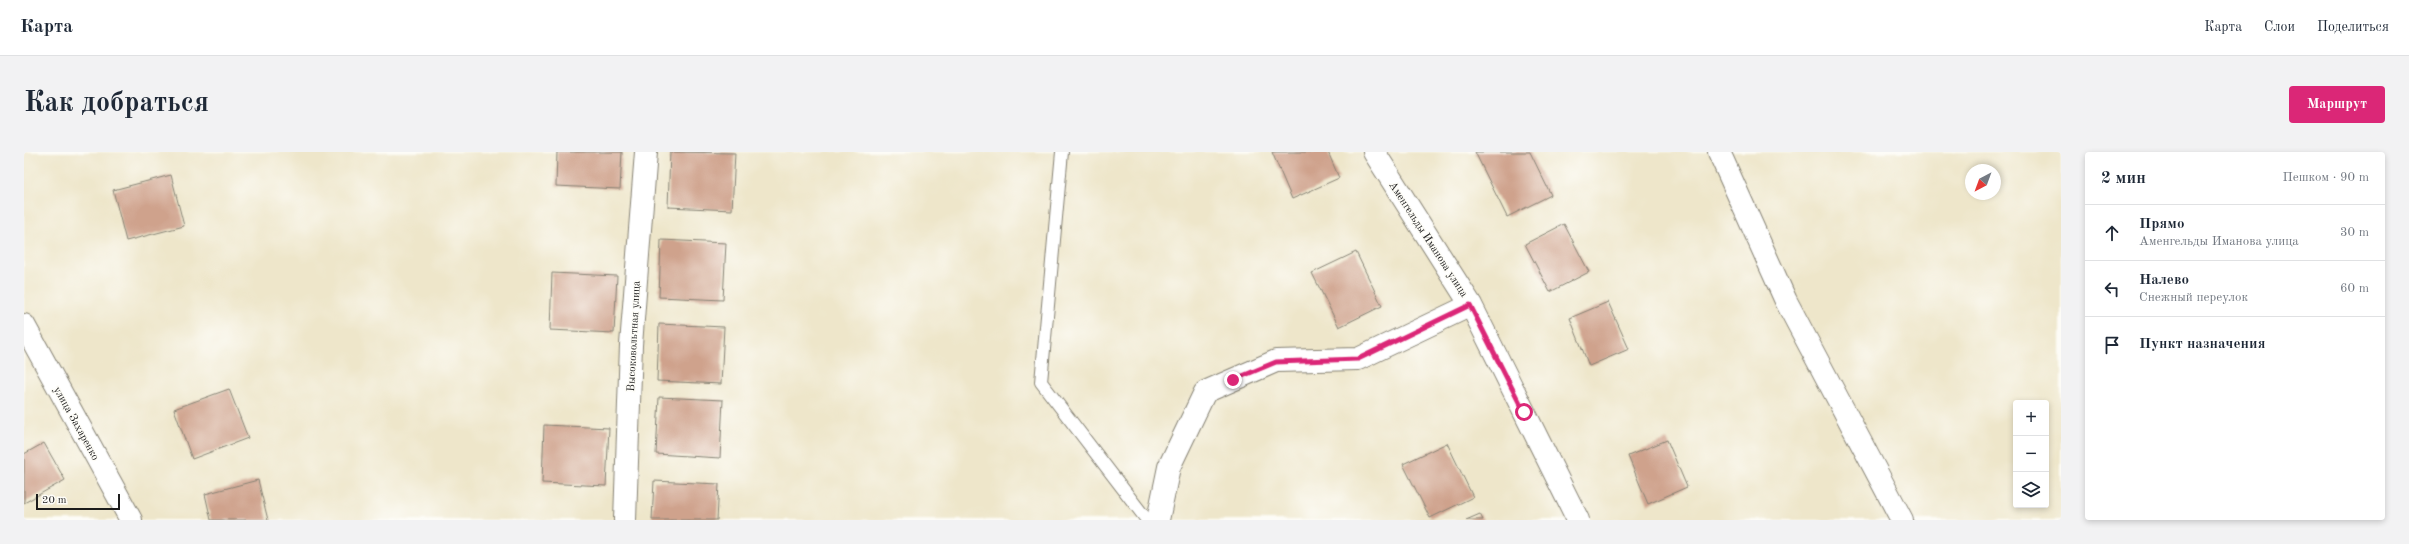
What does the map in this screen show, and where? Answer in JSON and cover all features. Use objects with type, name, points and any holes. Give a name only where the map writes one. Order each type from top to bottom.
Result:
[{"type":"street","name":"Высоковольтная улица","points":[[625,520],[631,345],[646,152]]},
{"type":"street","name":"Аменгельды Иманова улица","points":[[1374,152],[1470,305],[1578,520]]},
{"type":"street","points":[[1719,152],[1786,301],[1902,520]]},
{"type":"street","points":[[1158,520],[1169,466],[1205,392],[1276,362],[1358,359],[1470,305]]},
{"type":"street","name":"улица Захаренко","points":[[24,325],[131,520]]},
{"type":"lane","points":[[1062,152],[1041,382],[1147,520]]},
{"type":"building","points":[[557,152],[622,152],[620,189],[556,186]]},
{"type":"building","points":[[670,152],[735,153],[732,210],[668,207]]},
{"type":"building","points":[[1272,152],[1328,152],[1339,178],[1292,199]]},
{"type":"building","points":[[1475,152],[1530,152],[1551,195],[1507,217]]},
{"type":"building","points":[[171,175],[184,226],[126,241],[113,190]]},
{"type":"building","points":[[1564,224],[1589,272],[1550,292],[1525,244]]},
{"type":"building","points":[[661,240],[726,243],[723,300],[659,297]]},
{"type":"building","points":[[1356,252],[1382,306],[1339,327],[1312,273]]},
{"type":"building","points":[[552,273],[617,276],[614,333],[550,330]]},
{"type":"building","points":[[1608,302],[1629,349],[1589,366],[1570,318]]},
{"type":"building","points":[[659,324],[724,327],[721,384],[657,381]]},
{"type":"building","points":[[229,389],[248,438],[192,459],[174,409]]},
{"type":"building","points":[[659,397],[723,400],[720,458],[656,454]]},
{"type":"building","points":[[544,425],[609,428],[606,486],[542,483]]},
{"type":"building","points":[[1667,440],[1687,487],[1648,504],[1628,456]]},
{"type":"building","points":[[44,443],[65,480],[24,503],[24,454]]},
{"type":"building","points":[[1447,443],[1473,497],[1430,518],[1403,464]]},
{"type":"building","points":[[258,480],[268,520],[211,520],[205,494]]},
{"type":"building","points":[[654,481],[719,484],[717,520],[652,520]]},
{"type":"building","points":[[1480,514],[1483,520],[1466,520]]},
{"type":"route","points":[[1233,380],[1276,362],[1358,359],[1470,305],[1524,412]]}]
